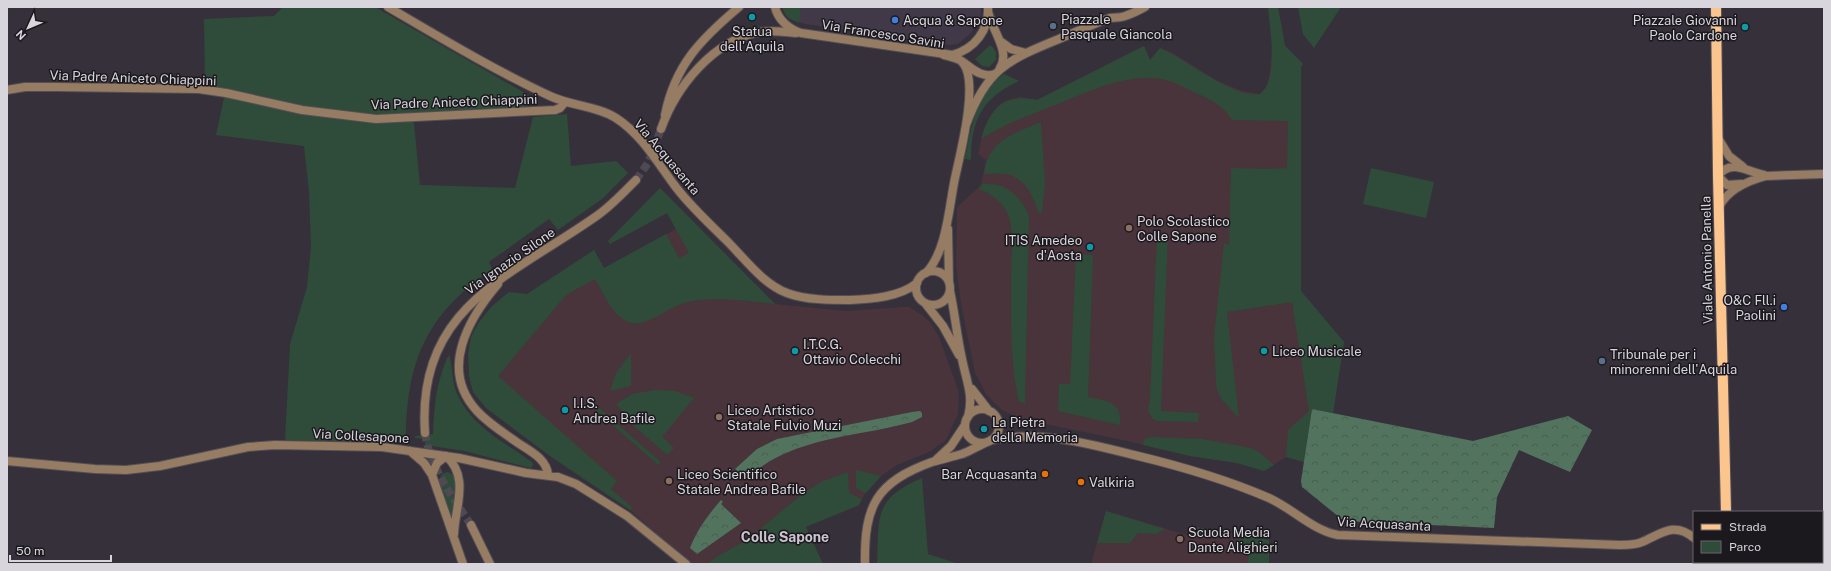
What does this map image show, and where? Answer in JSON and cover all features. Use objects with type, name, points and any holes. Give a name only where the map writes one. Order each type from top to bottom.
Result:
[{"type":"main road","name":"Viale Antonio Panella","points":[[1716,7],[1717,136],[1726,511]]},
{"type":"street","name":"Via Acquasanta","points":[[388,7],[460,49],[535,89],[565,102],[602,111],[628,127],[688,201],[759,273],[777,288],[798,296],[846,300],[896,294],[915,296],[923,301]]},
{"type":"street","points":[[739,7],[698,47],[680,68],[668,98],[662,128],[675,101],[690,78],[706,61],[726,46],[740,38],[761,32],[801,33]]},
{"type":"street","name":"Via Francesco Savini","points":[[775,7],[779,18],[785,25],[801,33],[942,54],[962,62],[981,75],[990,75],[996,72]]},
{"type":"street","points":[[996,72],[1026,53],[1107,20],[1126,16],[1145,7]]},
{"type":"street","points":[[966,125],[979,95],[996,72],[1004,58],[998,37],[991,23],[988,9]]},
{"type":"street","points":[[942,54],[952,55],[959,53],[974,43],[986,28],[988,9]]},
{"type":"street","points":[[998,37],[1011,49],[1026,53]]},
{"type":"street","points":[[962,62],[967,69],[969,78],[966,125],[948,219],[938,253],[932,266],[921,277],[917,290],[923,301],[943,326],[962,359]]},
{"type":"street","name":"Via Padre Aniceto Chiappini","points":[[7,90],[25,87],[56,87],[199,90],[226,93],[302,110],[389,119],[555,110],[560,108],[565,102]]},
{"type":"street","points":[[1717,136],[1729,156],[1745,169]]},
{"type":"street","points":[[1766,176],[1738,166],[1729,167],[1718,176],[1727,184],[1736,185],[1766,176],[1824,174]]},
{"type":"street","name":"Via Ignazio Silone","points":[[425,433],[424,410],[427,383],[436,356],[453,322],[470,304],[505,276],[598,215],[636,180]]},
{"type":"street","points":[[1719,208],[1726,196],[1744,183]]},
{"type":"street","points":[[865,564],[865,541],[868,520],[877,498],[885,487],[895,480],[932,462],[962,454],[989,441],[996,435],[998,426],[995,416],[980,401],[970,384],[962,359],[949,282],[948,219]]},
{"type":"street","points":[[926,273],[939,273],[949,282]]},
{"type":"street","points":[[505,276],[478,308],[466,329],[460,353],[461,379],[469,399],[477,411],[499,430],[541,459],[546,467],[548,475]]},
{"type":"street","name":"Via Acquasanta","points":[[896,294],[918,283]]},
{"type":"street","points":[[923,301],[933,305],[939,304],[946,299],[950,291]]},
{"type":"street","points":[[932,462],[947,450],[965,425],[971,405],[970,384]]},
{"type":"street","points":[[968,417],[973,412],[979,410],[990,412]]},
{"type":"street","points":[[965,425],[967,434],[972,439],[980,443],[989,441]]},
{"type":"street","name":"Via Acquasanta","points":[[989,441],[1020,436],[1060,438],[1177,465],[1250,489],[1282,504],[1323,531],[1338,535],[1620,545],[1639,543],[1660,532],[1670,530],[1681,530],[1693,537]]},
{"type":"street","name":"Via Collesapone","points":[[7,461],[95,469],[126,470],[160,466],[228,451],[260,446],[369,446],[410,450],[473,460],[526,473],[548,475],[576,484],[603,499],[636,522],[686,564]]},
{"type":"street","points":[[410,450],[424,463],[432,475],[463,564]]},
{"type":"street","points":[[432,475],[437,463],[446,456],[455,465],[459,475],[460,490],[454,539]]},
{"type":"street","points":[[459,475],[465,464],[473,460]]},
{"type":"street","points":[[471,524],[490,564]]},
{"type":"shaded area","points":[[782,7],[981,7],[981,14],[978,23],[970,34],[958,44],[951,45],[805,24],[789,19]]},
{"type":"shaded area","name":"Polo Scolastico Colle Sapone","points":[[1268,7],[1278,7],[1285,46],[1303,64],[1301,67],[1301,291],[1344,342],[1333,413],[1312,409],[1304,462],[1286,457],[1264,471],[1237,463],[1190,456],[1132,442],[1021,419],[1002,410],[986,394],[975,373],[961,304],[956,266],[957,207],[981,185],[986,160],[978,154],[984,129],[990,116],[999,105],[1007,100],[1020,97],[1037,100],[1144,46],[1150,60],[1160,48],[1171,52],[1216,80],[1242,91],[1260,94],[1267,86],[1270,72],[1272,45]]},
{"type":"shaded area","points":[[660,188],[775,304],[846,311],[909,307],[921,314],[930,322],[939,337],[959,392],[958,414],[946,440],[931,451],[897,465],[881,476],[866,492],[859,505],[712,564],[691,564],[630,510],[550,456],[486,408],[473,392],[594,250],[604,268],[676,229],[667,213],[610,244],[608,241]]},
{"type":"shaded area","name":"Scuola Media Dante Alighieri","points":[[1106,511],[1194,537],[1196,527],[1269,540],[1269,564],[1091,564]]},
{"type":"green space","points":[[283,7],[375,7],[530,96],[532,102],[528,106],[523,107],[413,113],[420,185],[515,188],[533,117],[567,114],[571,166],[616,161],[628,173],[602,199],[558,230],[549,219],[489,262],[492,269],[469,287],[450,305],[435,323],[424,343],[410,388],[406,443],[285,440],[290,344],[307,287],[311,247],[309,191],[304,146],[216,135],[226,89],[205,86],[204,19],[274,16]]},
{"type":"green space","points":[[782,7],[801,7],[799,23],[787,17]]},
{"type":"green space","points":[[1268,7],[1278,7],[1285,46],[1303,64],[1301,67],[1301,291],[1344,342],[1333,413],[1312,409],[1304,462],[1286,457],[1288,430],[1309,411],[1292,302],[1227,312],[1239,418],[1222,400],[1217,390],[1216,381],[1214,337],[1224,243],[1229,245],[1231,168],[1287,168],[1288,121],[1232,120],[1225,111],[1216,104],[1181,86],[1161,79],[1142,78],[1129,79],[1102,86],[1015,121],[981,139],[994,111],[1007,101],[1015,99],[1037,100],[1144,46],[1150,60],[1160,48],[1223,84],[1249,94],[1260,94],[1266,87],[1270,78],[1272,53]]},
{"type":"green space","points":[[1298,7],[1341,7],[1314,48],[1303,34]]},
{"type":"green space","points":[[989,46],[992,46],[996,52],[996,60],[989,67],[982,66],[975,59]]},
{"type":"green space","points":[[1004,74],[1019,81],[996,95],[981,112],[973,133],[971,160],[965,159],[976,112],[981,101],[987,91]]},
{"type":"green space","points":[[1041,122],[1045,183],[1042,212],[1038,212],[1031,194],[1018,179],[1006,174],[984,174],[986,162],[996,146],[1021,130]]},
{"type":"green space","points":[[1371,168],[1434,182],[1426,218],[1363,204]]},
{"type":"green space","points":[[982,184],[999,185],[1006,188],[1022,203],[1029,217],[1025,403],[1019,402],[1014,372],[1011,310],[1011,227],[1005,208],[991,195],[979,189]]},
{"type":"green space","points":[[660,188],[775,304],[714,299],[691,301],[675,306],[647,321],[634,323],[628,322],[612,309],[595,279],[566,295],[498,376],[617,481],[611,489],[633,508],[630,510],[550,456],[486,408],[473,392],[469,376],[468,354],[471,337],[479,322],[492,306],[509,292],[527,294],[594,250],[604,268],[666,234],[679,258],[689,253],[667,213],[610,244],[608,241]]},
{"type":"green space","points":[[1157,234],[1168,234],[1161,411],[1199,413],[1198,422],[1157,421],[1153,419],[1148,411],[1150,399]]},
{"type":"green space","points":[[1076,254],[1093,255],[1088,397],[1106,401],[1116,407],[1119,411],[1120,425],[1058,411],[1059,384],[1070,384]]},
{"type":"green space","points":[[631,353],[631,386],[610,391],[616,373]]},
{"type":"green space","points":[[449,355],[456,391],[469,414],[488,432],[532,462],[533,465],[531,468],[464,451],[425,445],[425,439],[415,438],[415,436],[433,434],[438,386],[443,368]]},
{"type":"green space","points":[[655,390],[675,391],[694,398],[662,437],[674,448],[667,455],[635,427],[616,404],[632,394]]},
{"type":"green space","points":[[591,401],[661,462],[658,465],[588,403]]},
{"type":"green space","points":[[1312,409],[1473,441],[1568,416],[1592,430],[1570,472],[1519,450],[1497,497],[1494,528],[1344,521],[1302,487],[1301,481]]},
{"type":"green space","points":[[920,411],[922,413],[922,417],[912,422],[803,446],[783,454],[764,465],[747,479],[735,469],[757,449],[777,439]]},
{"type":"green space","points":[[1150,437],[1202,439],[1251,448],[1259,452],[1274,465],[1264,471],[1237,463],[1190,456],[1143,445],[1145,439]]},
{"type":"green space","points":[[856,470],[881,476],[866,493],[856,488]]},
{"type":"green space","points":[[448,472],[455,476],[457,485],[454,514],[448,515],[438,481],[442,474]]},
{"type":"green space","points":[[848,472],[849,493],[862,499],[859,505],[806,527],[823,564],[707,564],[718,556],[747,540],[806,491],[823,481]]},
{"type":"green space","points":[[922,478],[928,554],[959,564],[877,564],[879,522],[882,511],[887,502],[895,494],[906,486]]},
{"type":"green space","points":[[721,500],[723,502],[721,504],[741,523],[697,554],[690,548],[693,541],[703,523]]},
{"type":"green space","points":[[1106,511],[1165,529],[1156,534],[1138,533],[1130,543],[1097,543]]},
{"type":"green space","points":[[1196,527],[1220,531],[1216,535],[1195,535]]},
{"type":"green space","points":[[1242,535],[1269,540],[1269,564],[1248,564],[1249,547],[1231,547]]},
{"type":"tunnel","points":[[636,180],[648,163],[661,129]]},
{"type":"tunnel","points":[[425,433],[437,470],[449,492],[471,525]]},
{"type":"place","name":"Statua dell'Aquila","points":[[752,17]]},
{"type":"place","name":"Acqua & Sapone","points":[[895,20]]},
{"type":"place","name":"Piazzale Pasquale Giancola","points":[[1053,26]]},
{"type":"place","name":"Piazzale Giovanni Paolo Cardone","points":[[1745,27]]},
{"type":"place","name":"Polo Scolastico Colle Sapone","points":[[1129,228]]},
{"type":"place","name":"ITIS Amedeo d'Aosta","points":[[1090,247]]},
{"type":"place","name":"O&C Fll.i Paolini","points":[[1784,307]]},
{"type":"place","name":"I.T.C.G. Ottavio Colecchi","points":[[795,351]]},
{"type":"place","name":"Liceo Musicale","points":[[1264,351]]},
{"type":"place","name":"Tribunale per i minorenni dell'Aquila","points":[[1602,361]]},
{"type":"place","name":"I.I.S. Andrea Bafile","points":[[565,410]]},
{"type":"place","name":"Liceo Artistico Statale Fulvio Muzi","points":[[719,417]]},
{"type":"place","name":"La Pietra della Memoria","points":[[984,429]]},
{"type":"place","name":"Bar Acquasanta","points":[[1045,474]]},
{"type":"place","name":"Liceo Scientifico Statale Andrea Bafile","points":[[669,481]]},
{"type":"place","name":"Valkiria","points":[[1081,482]]},
{"type":"place","name":"Scuola Media Dante Alighieri","points":[[1180,539]]},
{"type":"district","name":"Colle Sapone","points":[[785,537]]}]
